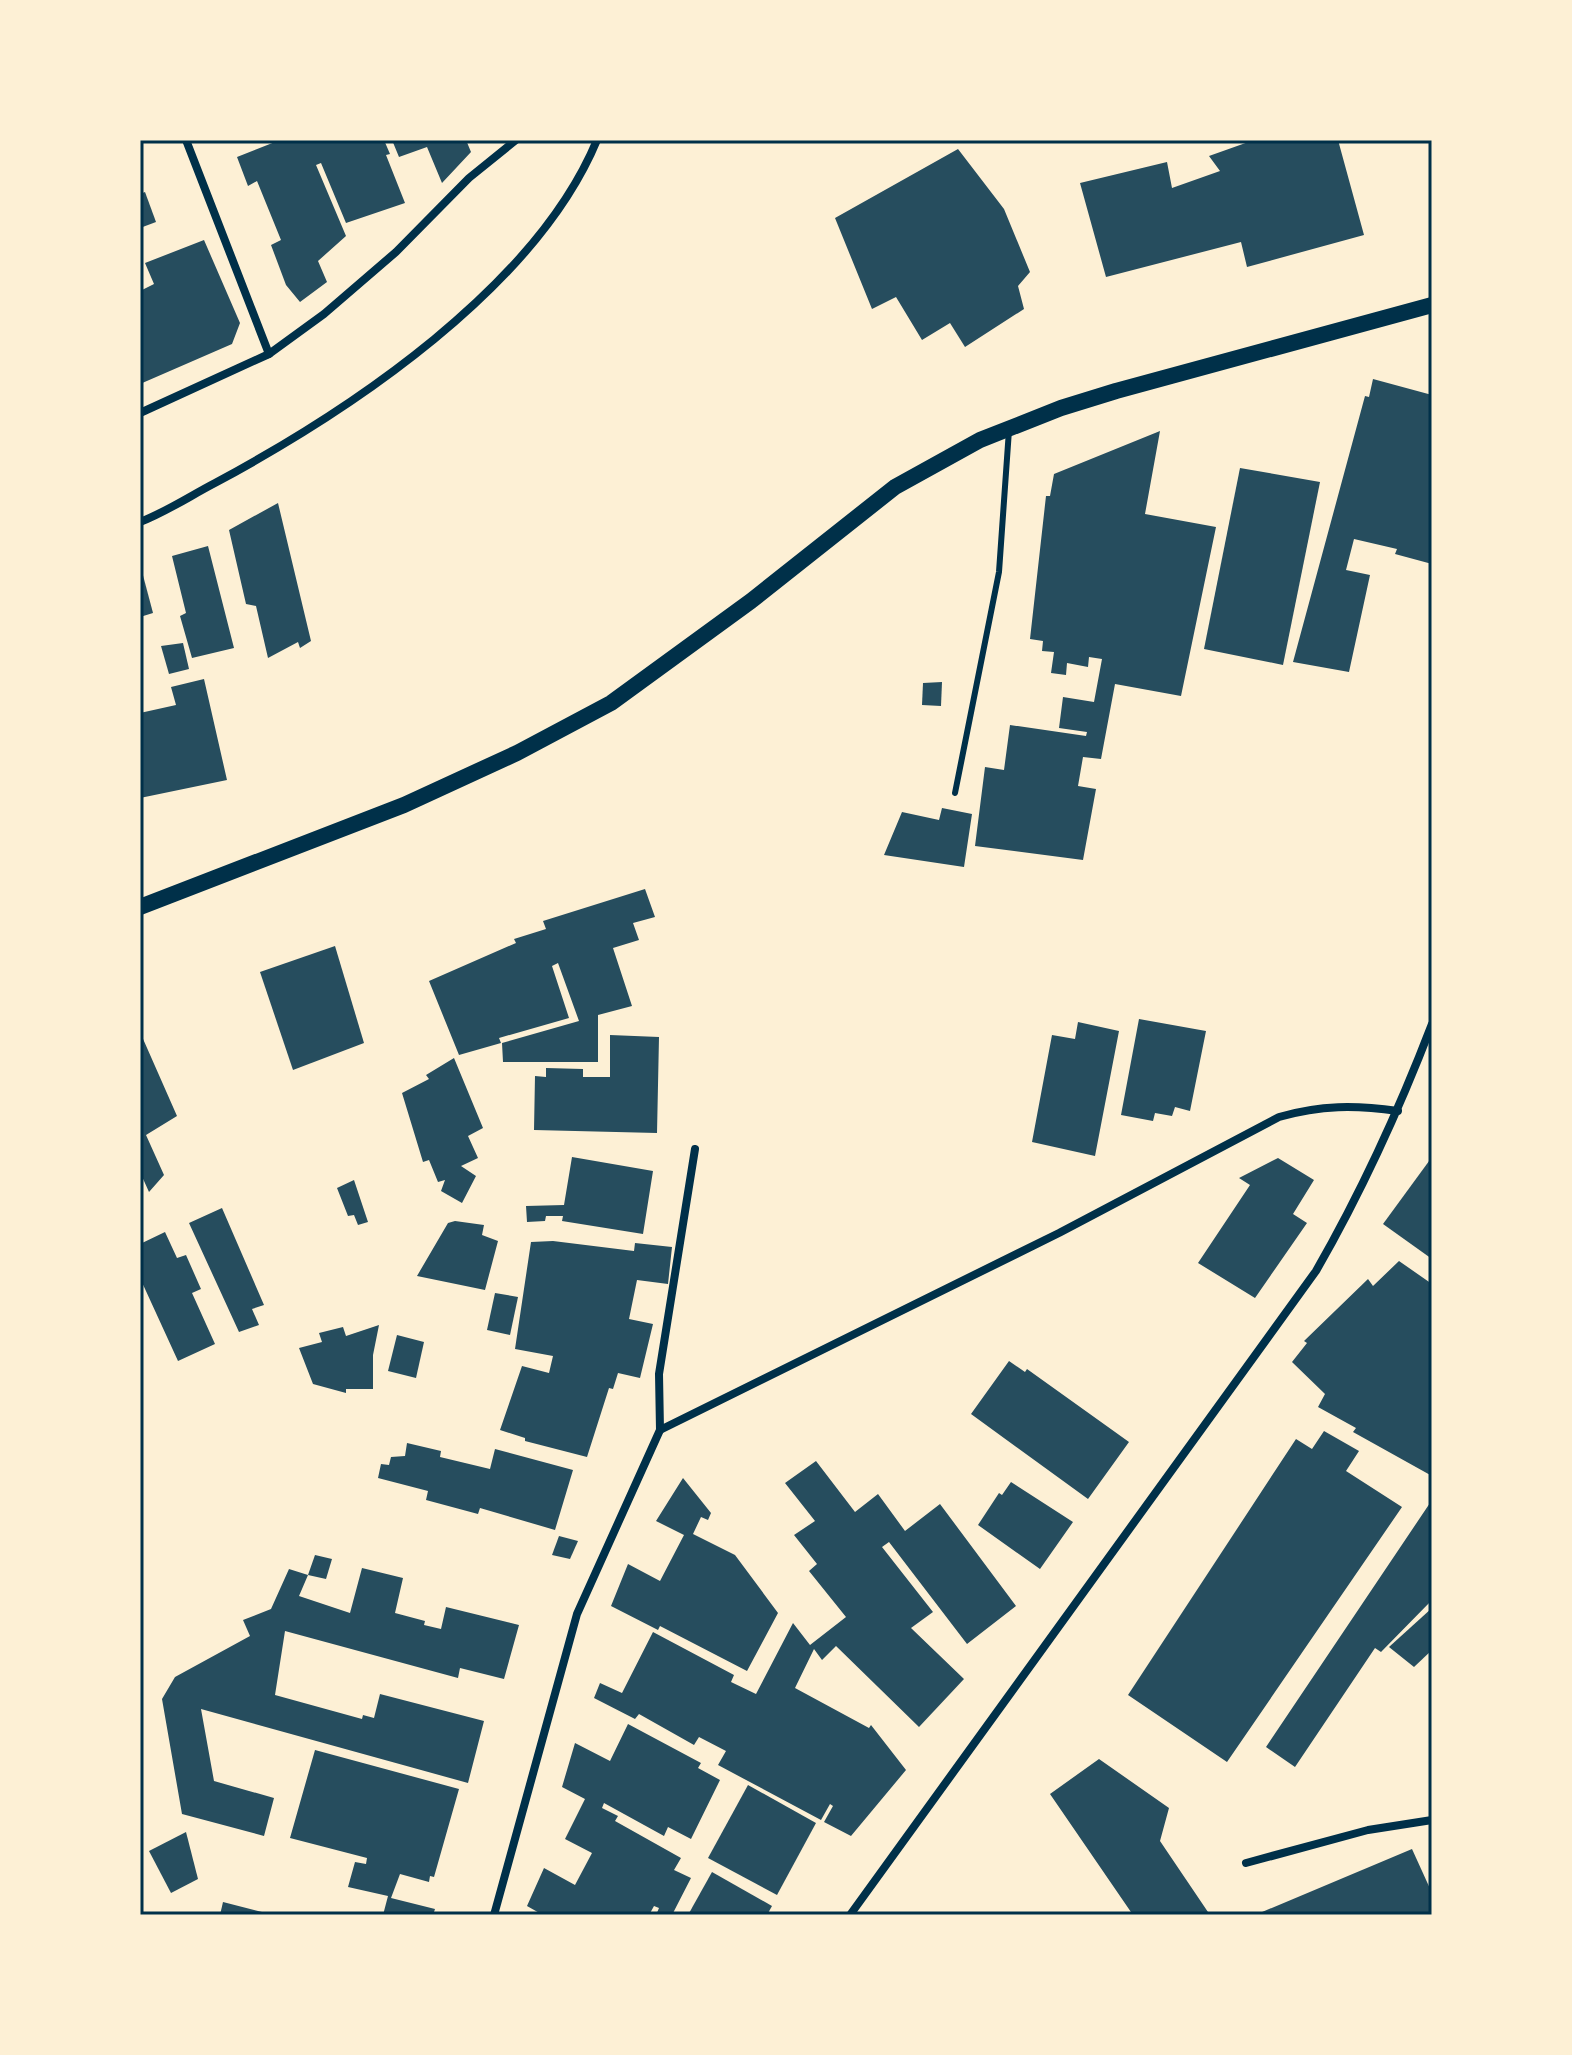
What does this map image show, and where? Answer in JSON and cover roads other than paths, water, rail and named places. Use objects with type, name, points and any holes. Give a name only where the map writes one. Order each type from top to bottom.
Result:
[{"type":"main road","points":[[140,907],[404,805],[517,753],[611,703],[751,601],[895,487],[946,456],[1009,427],[1116,391],[1432,305]]},
{"type":"street","points":[[186,140],[269,354]]},
{"type":"street","points":[[140,413],[269,354],[324,314],[396,252],[469,178],[516,140]]},
{"type":"street","points":[[140,522],[276,450],[435,343],[536,239],[583,173],[597,140]]},
{"type":"street","points":[[850,1915],[1316,1271],[1359,1195],[1398,1111],[1432,1024]]},
{"type":"street","points":[[660,1430],[1059,1233],[1279,1117],[1313,1107],[1347,1104],[1398,1111]]},
{"type":"street","points":[[494,1915],[577,1614],[660,1430],[659,1374],[695,1149]]},
{"type":"street","points":[[1246,1863],[1368,1830],[1432,1820]]},
{"type":"lane","points":[[955,793],[999,572],[1009,427]]}]
